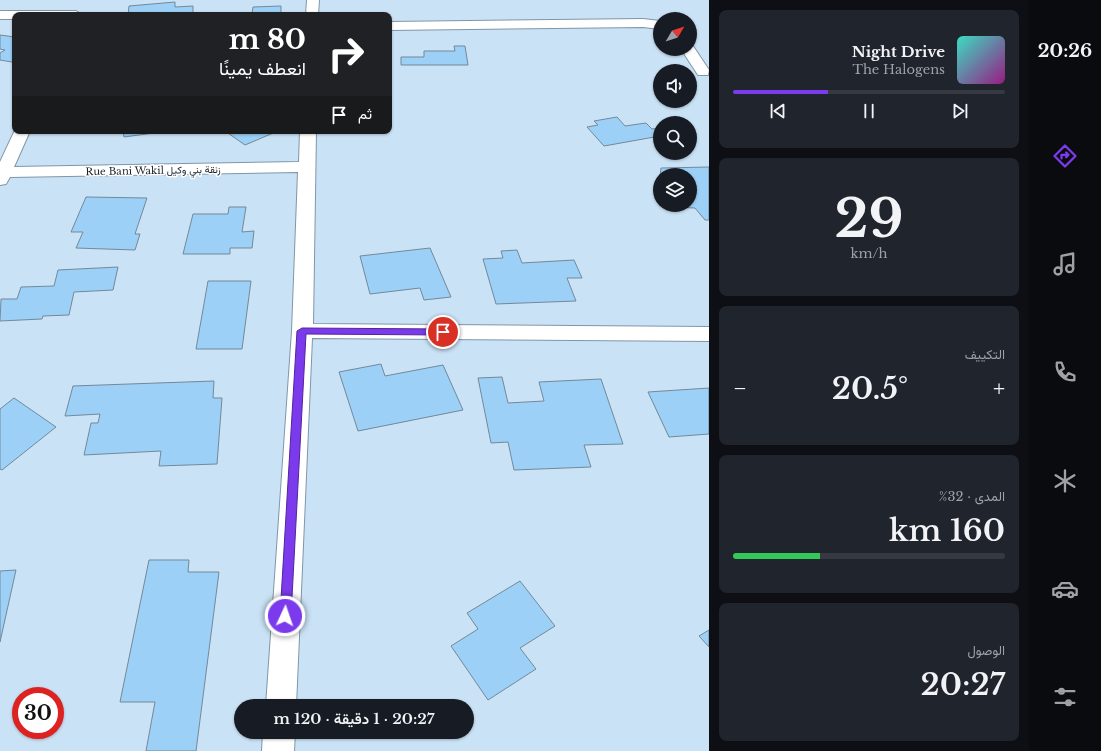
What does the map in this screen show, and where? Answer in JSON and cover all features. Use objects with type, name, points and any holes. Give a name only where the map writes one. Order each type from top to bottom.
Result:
[{"type":"street","points":[[312,12],[313,0]]},
{"type":"street","points":[[0,15],[12,15]]},
{"type":"street","points":[[392,26],[643,23],[653,24]]},
{"type":"street","points":[[693,56],[703,72]]},
{"type":"street","points":[[1,175],[21,134]]},
{"type":"street","points":[[281,699],[302,331],[308,134]]},
{"type":"street","name":"Rue Bani Wakil زنقة بني وكيل","points":[[1,175],[307,167]]},
{"type":"street","points":[[302,331],[709,334]]},
{"type":"street","points":[[278,751],[279,739]]},
{"type":"building","points":[[175,2],[175,7],[193,6],[193,12],[128,12],[129,6]]},
{"type":"building","points":[[281,6],[281,12],[252,12],[253,7]]},
{"type":"building","points":[[0,35],[12,37],[12,62],[0,60],[0,53],[5,50],[0,49]]},
{"type":"building","points":[[454,46],[465,46],[468,65],[401,65],[401,57],[424,57],[424,51],[455,51]]},
{"type":"building","points":[[617,117],[625,126],[646,123],[653,129],[653,137],[604,146],[587,127],[598,125],[594,121]]},
{"type":"building","points":[[124,134],[146,134],[124,137]]},
{"type":"building","points":[[229,134],[271,134],[245,145]]},
{"type":"building","points":[[709,167],[709,220],[705,220],[697,210],[697,168],[661,168]]},
{"type":"building","points":[[86,197],[147,198],[135,234],[140,234],[135,250],[76,248],[83,232],[71,232]]},
{"type":"building","points":[[229,207],[246,207],[242,232],[254,231],[252,248],[230,248],[230,254],[183,254],[193,214],[228,214]]},
{"type":"building","points":[[430,248],[451,297],[424,300],[420,288],[370,294],[360,256]]},
{"type":"building","points":[[517,250],[522,263],[574,260],[582,278],[567,278],[576,301],[496,304],[483,259],[503,258],[501,251]]},
{"type":"building","points":[[118,267],[113,290],[74,292],[69,315],[43,316],[42,319],[0,321],[1,299],[17,299],[21,287],[54,286],[58,270]]},
{"type":"building","points":[[208,281],[251,281],[242,349],[196,349]]},
{"type":"building","points":[[381,364],[385,376],[443,365],[463,410],[358,431],[339,372]]},
{"type":"building","points":[[502,377],[508,403],[544,401],[539,382],[601,379],[623,444],[584,445],[591,467],[514,470],[508,442],[491,443],[478,378]]},
{"type":"building","points":[[214,381],[213,398],[222,398],[217,464],[159,466],[161,451],[84,455],[91,423],[98,423],[100,414],[65,416],[73,386]]},
{"type":"building","points":[[709,388],[709,434],[669,437],[648,392]]},
{"type":"building","points":[[14,398],[56,427],[2,470],[0,469],[0,409]]},
{"type":"building","points":[[149,560],[189,560],[188,572],[219,572],[196,751],[146,751],[155,702],[120,702]]},
{"type":"building","points":[[16,570],[0,642],[0,571]]},
{"type":"building","points":[[520,581],[555,626],[520,648],[536,669],[488,700],[451,646],[478,629],[467,613]]},
{"type":"building","points":[[709,630],[709,647],[699,636]]},
{"type":"route","points":[[285,616],[302,331],[443,332]]}]
